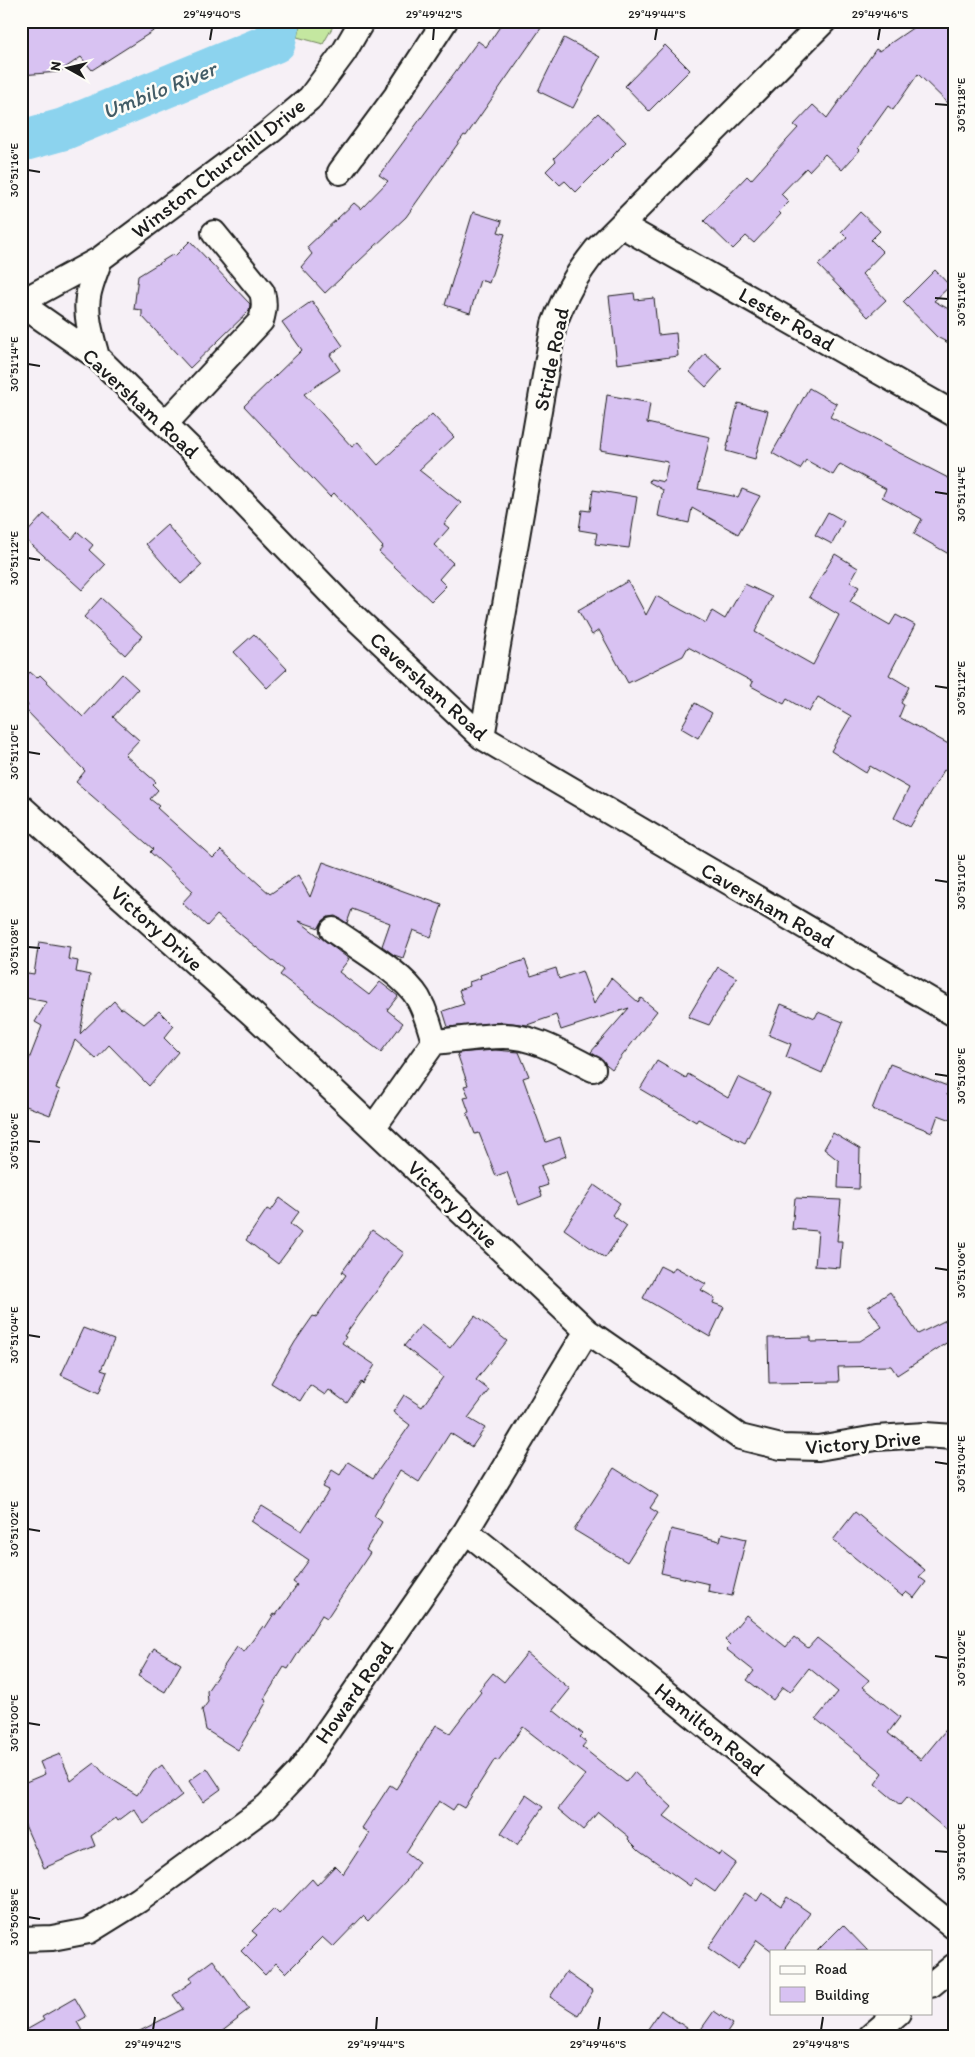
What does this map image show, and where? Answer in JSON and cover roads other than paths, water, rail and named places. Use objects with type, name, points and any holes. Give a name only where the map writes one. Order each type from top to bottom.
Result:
[{"type":"street","name":"Winston Churchill Drive","points":[[21,303],[100,259],[271,131],[310,98],[344,52],[362,21]]},
{"type":"street","points":[[340,172],[396,96],[445,21]]},
{"type":"street","name":"Stride Road","points":[[482,737],[554,324],[566,293],[578,272],[596,250],[824,21]]},
{"type":"street","name":"Lester Road","points":[[621,225],[954,414]]},
{"type":"street","points":[[165,424],[261,320],[264,311],[262,292],[214,232]]},
{"type":"street","points":[[97,357],[87,305],[100,259]]},
{"type":"street","name":"Caversham Road","points":[[21,303],[97,357],[214,473],[344,608],[482,737],[954,1014]]},
{"type":"street","name":"Victory Drive","points":[[21,807],[258,1019],[587,1331],[740,1437],[781,1447],[818,1448],[876,1438],[954,1437]]},
{"type":"street","points":[[333,930],[401,978],[417,997],[427,1017],[434,1042]]},
{"type":"street","points":[[373,1128],[434,1042],[504,1036],[520,1038],[541,1044],[593,1069]]},
{"type":"street","name":"Howard Road","points":[[21,1939],[52,1938],[88,1931],[138,1900],[267,1806],[300,1771],[466,1531],[587,1331]]},
{"type":"street","name":"Hamilton Road","points":[[466,1531],[954,1927]]},
{"type":"street","points":[[932,1984],[954,1966]]},
{"type":"street","points":[[871,2036],[897,2014]]},
{"type":"waterway","name":"Umbilo River","points":[[21,141],[64,129],[275,42],[279,21]]}]
